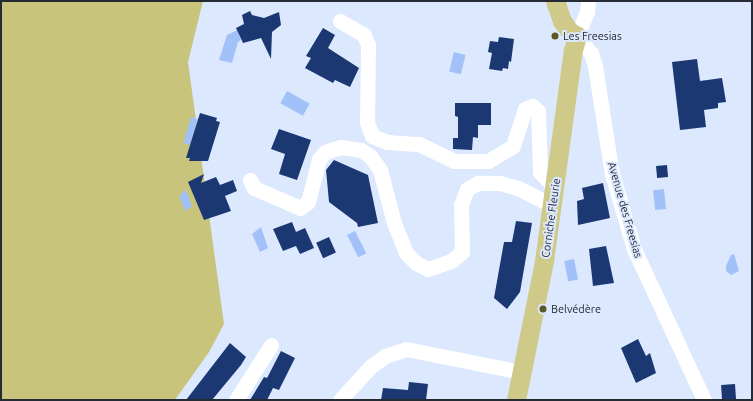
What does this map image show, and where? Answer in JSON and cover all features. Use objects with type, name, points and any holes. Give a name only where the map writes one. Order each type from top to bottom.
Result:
[{"type":"main road","points":[[555,1],[562,21],[570,32],[577,36]]},
{"type":"main road","name":"Corniche Fleurie","points":[[516,400],[544,261],[573,50],[577,36]]},
{"type":"street","points":[[577,36],[587,12],[588,1]]},
{"type":"street","points":[[340,21],[364,35],[368,45],[366,122],[372,136],[387,142],[419,144],[454,161],[488,161],[513,146],[525,110],[532,106],[538,111],[540,172],[554,197]]},
{"type":"street","name":"Avenue des Freesias","points":[[577,36],[591,53],[595,66],[612,174],[634,249],[704,400]]},
{"type":"street","points":[[250,180],[254,188],[300,208],[308,202],[319,159],[325,152],[340,147],[361,150],[370,156],[380,170],[394,223],[406,253],[416,263],[428,269],[451,261],[462,252],[461,204],[467,189],[478,183],[500,183],[554,197]]},
{"type":"street","points":[[236,400],[271,345]]},
{"type":"street","points":[[340,400],[370,366],[385,356],[406,349],[521,372]]},
{"type":"shaded area","points":[[1,1],[203,1],[188,62],[224,324],[209,352],[175,400],[1,400]]},
{"type":"water","points":[[237,30],[241,40],[238,42],[232,63],[219,60],[227,35]]},
{"type":"water","points":[[454,52],[466,55],[461,74],[449,71]]},
{"type":"water","points":[[287,91],[310,104],[303,116],[280,103]]},
{"type":"water","points":[[191,117],[198,119],[190,145],[184,143]]},
{"type":"water","points":[[664,189],[666,209],[655,210],[653,190]]},
{"type":"water","points":[[186,190],[192,206],[185,211],[179,196]]},
{"type":"water","points":[[261,227],[268,248],[260,252],[252,234]]},
{"type":"water","points":[[355,231],[366,253],[358,257],[347,235]]},
{"type":"water","points":[[734,254],[739,271],[731,275],[726,271],[726,266],[731,255]]},
{"type":"water","points":[[574,259],[578,280],[568,282],[564,261]]},
{"type":"building","points":[[250,11],[252,15],[264,18],[279,12],[281,25],[272,32],[271,59],[261,38],[243,43],[236,28],[244,24],[242,15]]},
{"type":"building","points":[[323,28],[335,35],[328,48],[359,68],[350,87],[335,80],[333,83],[305,68],[311,58],[306,56]]},
{"type":"building","points":[[499,37],[514,39],[511,62],[509,61],[508,69],[503,68],[502,71],[489,69],[492,53],[488,52],[490,41],[498,42]]},
{"type":"building","points":[[697,59],[700,81],[722,78],[726,102],[718,103],[718,108],[704,110],[706,127],[680,130],[672,62]]},
{"type":"building","points":[[455,103],[491,103],[491,125],[478,125],[478,138],[473,137],[472,150],[453,149],[453,138],[458,138],[458,117],[455,116]]},
{"type":"building","points":[[200,113],[217,118],[216,121],[220,122],[208,161],[189,161],[190,158],[186,158]]},
{"type":"building","points":[[279,129],[311,140],[297,180],[279,174],[285,154],[271,149]]},
{"type":"building","points":[[334,160],[368,175],[378,223],[358,227],[357,223],[329,202],[326,170]]},
{"type":"building","points":[[667,165],[668,177],[657,178],[656,166]]},
{"type":"building","points":[[204,174],[201,183],[216,177],[220,185],[233,180],[237,191],[225,196],[231,211],[204,220],[188,182]]},
{"type":"building","points":[[603,183],[610,218],[578,225],[577,201],[584,199],[582,188]]},
{"type":"building","points":[[516,221],[532,223],[520,292],[507,309],[494,298],[504,242],[512,242]]},
{"type":"building","points":[[292,222],[296,232],[305,228],[314,248],[300,254],[296,246],[283,251],[273,229]]},
{"type":"building","points":[[329,237],[336,253],[323,258],[316,243]]},
{"type":"building","points":[[606,246],[614,283],[593,286],[589,249]]},
{"type":"building","points":[[638,339],[646,356],[650,353],[656,373],[636,383],[621,348]]},
{"type":"building","points":[[230,343],[246,357],[241,365],[212,400],[186,400]]},
{"type":"building","points":[[281,351],[295,358],[279,390],[273,388],[267,400],[250,400],[264,377],[267,378]]},
{"type":"building","points":[[409,382],[428,384],[426,400],[381,400],[383,388],[408,390]]},
{"type":"building","points":[[735,384],[736,400],[722,400],[721,385]]},
{"type":"place","name":"Les Freesias","points":[[555,36]]},
{"type":"place","name":"Belvédère","points":[[543,309]]}]
